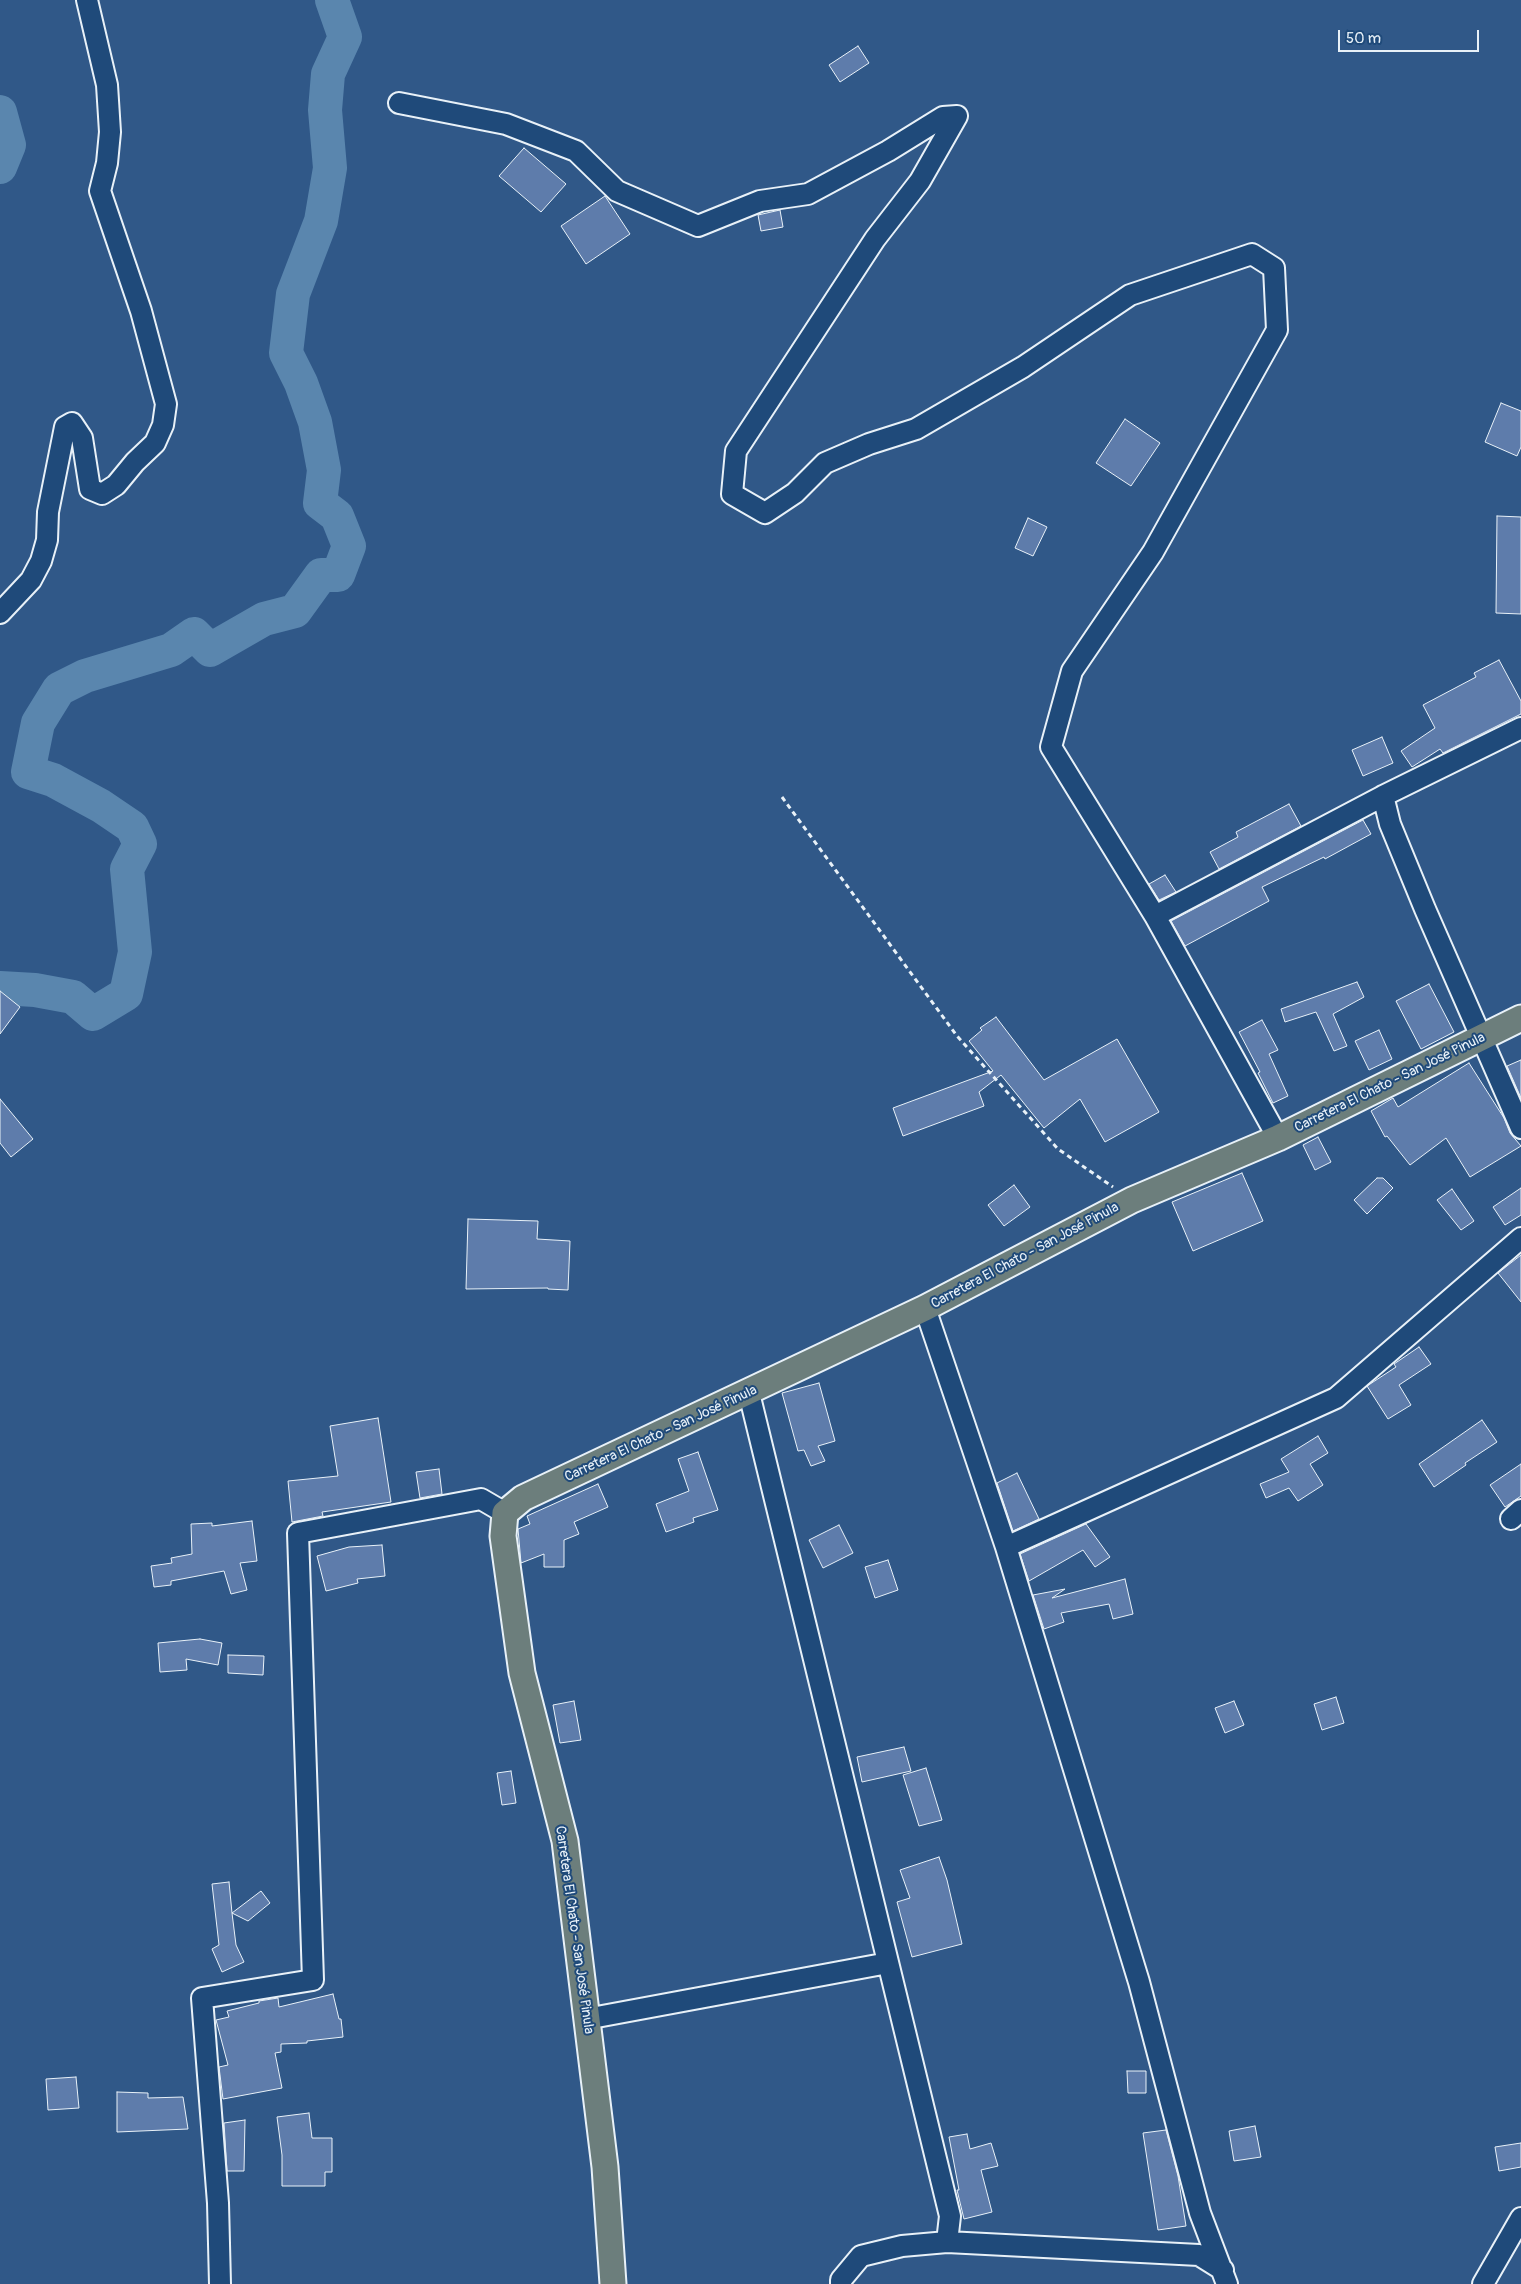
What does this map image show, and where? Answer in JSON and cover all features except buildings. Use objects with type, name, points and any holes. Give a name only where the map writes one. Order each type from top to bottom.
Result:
[{"type":"main road","name":"Carretera El Chato - San José Pinula","points":[[613,2284],[605,2168],[565,1841],[522,1673],[503,1536],[505,1513],[522,1498],[925,1308],[1132,1200],[1278,1138],[1521,1018]]},
{"type":"street","points":[[0,613],[31,580],[41,561],[47,540],[48,512],[65,427],[72,424],[82,438],[90,489],[102,494],[116,485],[135,462],[155,443],[163,425],[166,404],[140,311],[100,191],[110,132],[106,85],[87,0]]},
{"type":"street","points":[[399,102],[506,124],[576,151],[617,191],[698,226],[760,200],[808,194],[888,151],[943,118],[957,116],[920,180],[875,239],[736,451],[732,494],[765,513],[795,494],[825,463],[869,444],[916,429],[1023,366],[1130,295],[1252,254],[1274,268],[1277,330],[1153,552],[1072,672],[1051,747],[1155,916],[1278,1138]]},
{"type":"street","points":[[1155,916],[1383,796],[1521,728]]},
{"type":"street","points":[[1383,796],[1390,824],[1480,1038],[1521,1128]]},
{"type":"street","points":[[1006,1547],[1336,1398],[1521,1238]]},
{"type":"street","points":[[925,1308],[1006,1547],[1139,1982],[1200,2212],[1224,2276]]},
{"type":"street","points":[[749,1392],[950,2216],[947,2242]]},
{"type":"street","points":[[220,2284],[218,2203],[202,1998],[313,1980],[298,1533],[481,1499],[505,1513]]},
{"type":"street","points":[[586,2019],[888,1963]]},
{"type":"street","points":[[1483,2284],[1521,2218]]},
{"type":"street","points":[[841,2284],[842,2280],[861,2256],[902,2246],[947,2242],[1199,2255],[1224,2276],[1240,2284]]},
{"type":"path","points":[[782,797],[957,1036],[998,1084],[1058,1150],[1132,1200]]},
{"type":"waterway","points":[[0,988],[35,990],[73,997],[93,1014],[126,994],[135,952],[127,869],[140,844],[132,827],[101,806],[53,780],[28,772],[38,723],[59,689],[85,676],[171,650],[194,634],[210,650],[264,619],[295,611],[321,575],[338,575],[349,546],[337,516],[320,503],[324,470],[315,422],[301,383],[286,353],[293,294],[321,221],[330,168],[325,110],[328,74],[345,37],[332,0]]},
{"type":"waterway","points":[[0,112],[9,145],[0,167]]}]
